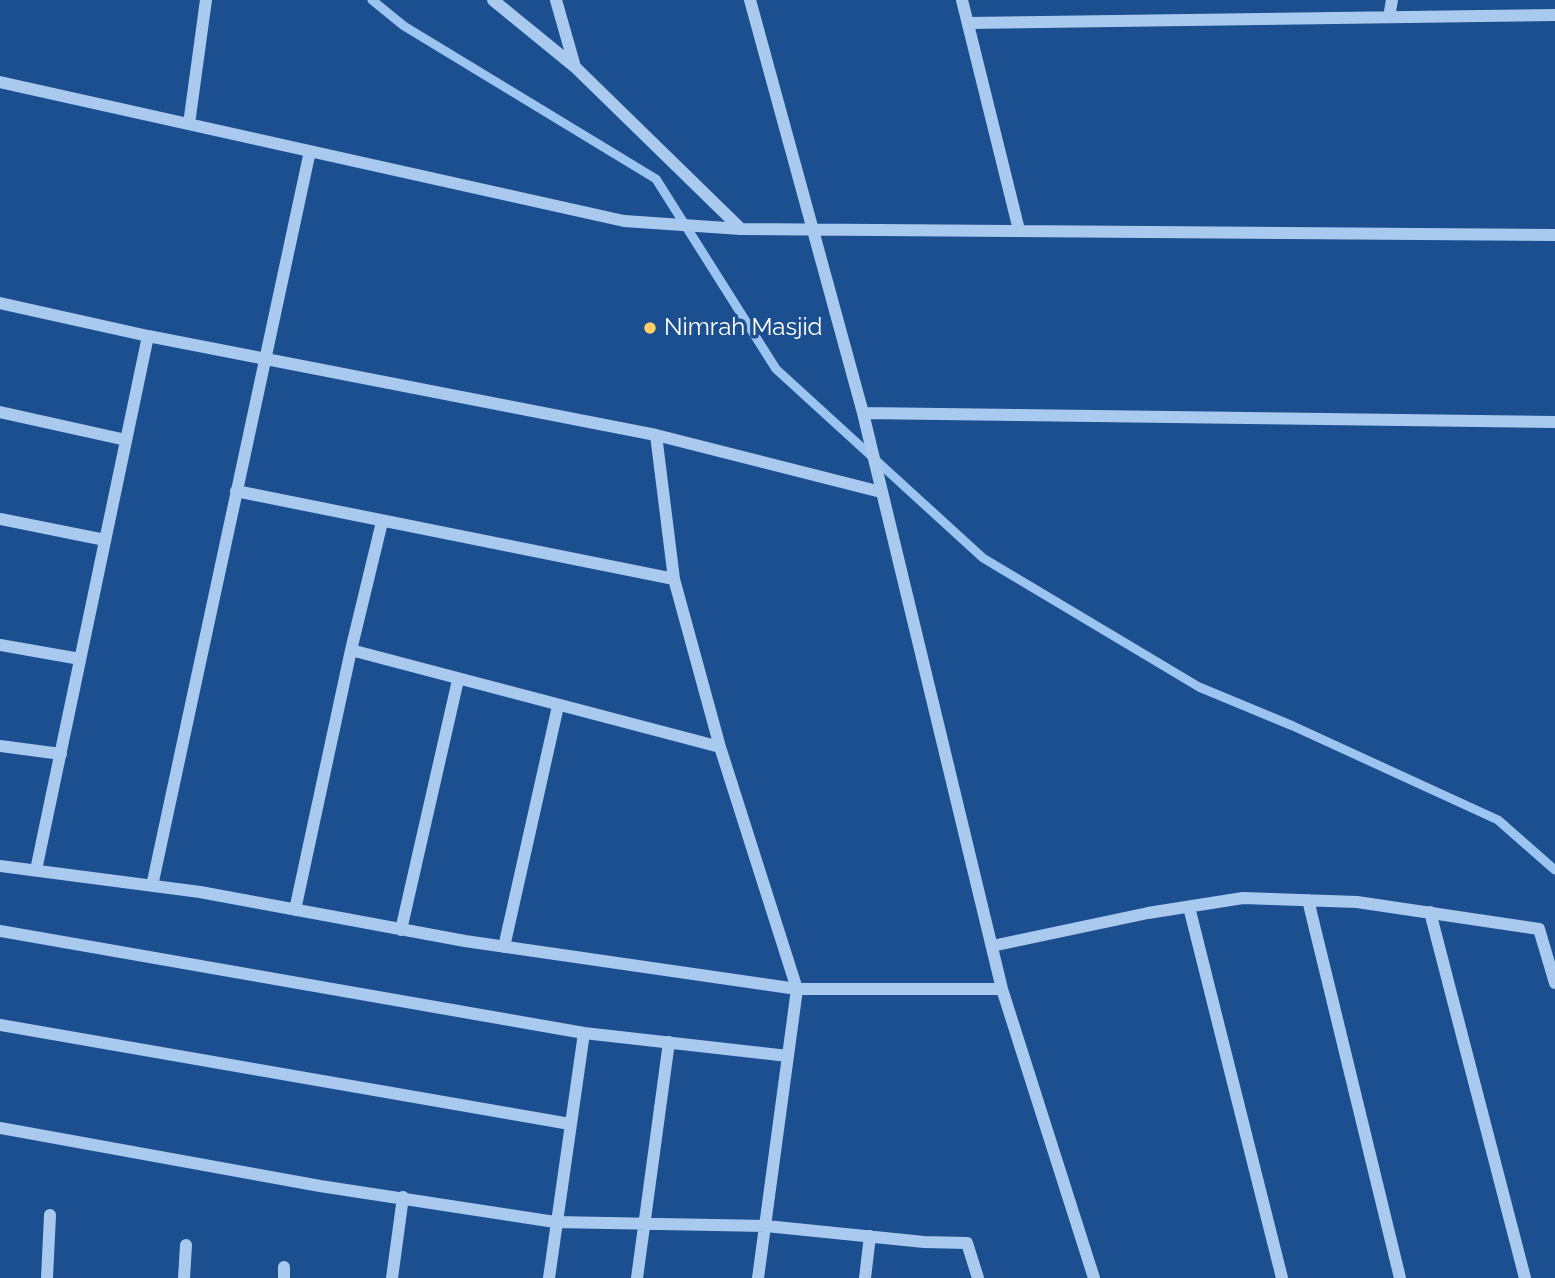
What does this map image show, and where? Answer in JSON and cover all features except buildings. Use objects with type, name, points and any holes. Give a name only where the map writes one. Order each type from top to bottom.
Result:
[{"type":"street","points":[[189,124],[206,0]]},
{"type":"street","points":[[493,0],[575,67],[741,229]]},
{"type":"street","points":[[556,0],[575,67]]},
{"type":"street","points":[[750,0],[863,413],[1002,989],[1094,1278]]},
{"type":"street","points":[[962,0],[1019,230]]},
{"type":"street","points":[[1389,17],[1392,0]]},
{"type":"street","points":[[968,23],[1555,15]]},
{"type":"street","points":[[0,82],[624,221],[741,229],[1555,235]]},
{"type":"street","points":[[152,886],[236,491],[268,358],[310,151]]},
{"type":"street","points":[[0,303],[148,336],[656,435],[881,492]]},
{"type":"street","points":[[36,870],[148,336]]},
{"type":"street","points":[[0,412],[126,440]]},
{"type":"street","points":[[863,413],[1555,422]]},
{"type":"street","points":[[656,435],[674,579],[720,747],[797,989],[758,1278]]},
{"type":"street","points":[[236,491],[674,579]]},
{"type":"street","points":[[0,519],[105,541]]},
{"type":"street","points":[[295,910],[351,650],[382,522]]},
{"type":"street","points":[[0,645],[80,659]]},
{"type":"street","points":[[351,650],[720,747]]},
{"type":"street","points":[[401,930],[458,680]]},
{"type":"street","points":[[504,947],[558,706]]},
{"type":"street","points":[[0,746],[61,754]]},
{"type":"street","points":[[0,866],[152,886],[504,947],[797,989],[1002,989]]},
{"type":"street","points":[[992,946],[1243,898],[1357,902],[1539,929],[1555,983]]},
{"type":"street","points":[[1308,900],[1400,1278]]},
{"type":"street","points":[[1189,907],[1282,1278]]},
{"type":"street","points":[[1430,912],[1525,1278]]},
{"type":"street","points":[[0,931],[584,1033],[788,1056]]},
{"type":"street","points":[[0,1025],[570,1124]]},
{"type":"street","points":[[549,1278],[584,1033]]},
{"type":"street","points":[[637,1278],[669,1042]]},
{"type":"street","points":[[0,1128],[320,1186],[555,1222],[766,1226],[967,1243],[978,1278]]},
{"type":"street","points":[[392,1278],[404,1197]]},
{"type":"street","points":[[47,1278],[50,1215]]},
{"type":"street","points":[[865,1278],[870,1236]]},
{"type":"street","points":[[184,1278],[186,1245]]},
{"type":"waterway","points":[[372,0],[404,26],[656,179],[776,369],[983,558],[1199,687],[1293,726],[1498,820],[1555,870]]},
{"type":"place","name":"Nimrah Masjid","points":[[650,328]]}]
